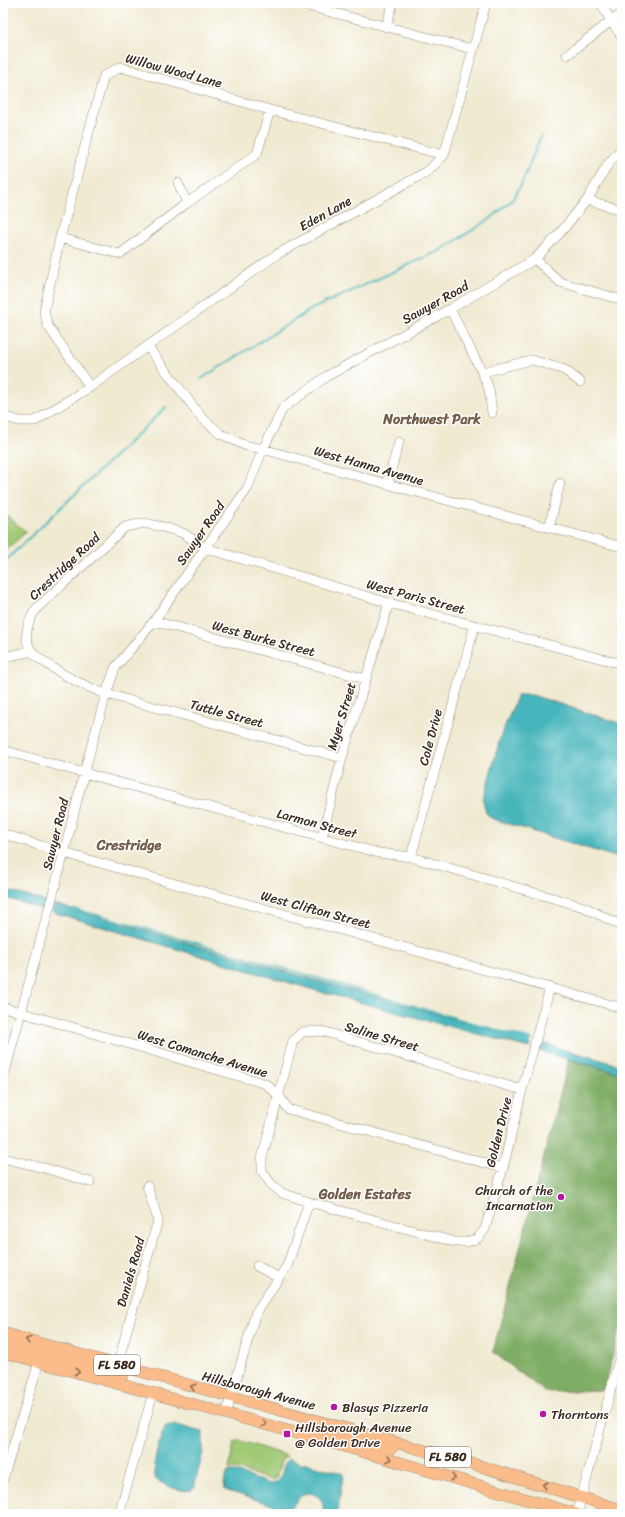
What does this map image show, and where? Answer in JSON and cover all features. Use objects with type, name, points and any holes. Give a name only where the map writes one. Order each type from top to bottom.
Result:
[{"type":"main road","name":"Hillsborough Avenue","points":[[3,1333],[117,1366],[513,1475],[622,1510]]},
{"type":"main road","points":[[3,1344],[42,1354],[60,1349]]},
{"type":"main road","name":"FL 580","points":[[3,1352],[319,1439],[577,1514]]},
{"type":"main road","points":[[39,1362],[58,1358],[127,1376],[144,1373]]},
{"type":"main road","points":[[319,1439],[338,1436],[389,1450],[397,1443]]},
{"type":"street","points":[[296,3],[472,49]]},
{"type":"street","points":[[386,27],[393,3]]},
{"type":"street","points":[[444,155],[472,49],[486,3]]},
{"type":"street","points":[[601,3],[622,37]]},
{"type":"street","points":[[568,55],[622,14]]},
{"type":"street","name":"Willow Wood Lane","points":[[90,386],[48,326],[44,311],[60,238],[104,76],[120,66],[270,110],[444,155]]},
{"type":"street","points":[[60,238],[120,254],[188,202],[258,154],[270,110]]},
{"type":"street","name":"Sawyer Road","points":[[3,1079],[84,773],[106,694],[115,668],[154,621],[247,489],[263,449],[283,408],[327,376],[450,309],[535,259],[560,234],[587,200],[609,163],[622,148]]},
{"type":"street","name":"Eden Lane","points":[[90,386],[276,255],[428,171],[444,155]]},
{"type":"street","points":[[178,183],[188,202]]},
{"type":"street","points":[[587,200],[622,210]]},
{"type":"street","points":[[535,259],[560,282],[622,300]]},
{"type":"street","points":[[450,309],[489,389],[492,413]]},
{"type":"street","name":"West Hanna Avenue","points":[[148,346],[202,418],[221,434],[244,445],[622,547]]},
{"type":"street","points":[[482,372],[532,360],[565,370],[580,382]]},
{"type":"street","points":[[3,416],[19,421],[35,421],[90,386]]},
{"type":"street","points":[[387,484],[399,442]]},
{"type":"street","points":[[549,528],[560,484]]},
{"type":"street","name":"Crestridge Road","points":[[32,651],[27,640],[28,626],[31,615],[125,527],[144,523],[182,533],[205,548]]},
{"type":"street","name":"West Paris Street","points":[[205,548],[389,603],[475,624],[622,664]]},
{"type":"street","name":"Myer Street","points":[[322,837],[342,758],[389,603]]},
{"type":"street","name":"West Burke Street","points":[[154,621],[366,680]]},
{"type":"street","name":"Cole Drive","points":[[411,857],[475,624]]},
{"type":"street","points":[[5,657],[32,651],[40,659],[67,678],[106,694]]},
{"type":"street","name":"Tuttle Street","points":[[106,694],[342,758]]},
{"type":"street","name":"Larmon Street","points":[[3,750],[379,853],[411,857],[584,908],[622,926]]},
{"type":"street","name":"West Clifton Street","points":[[3,834],[64,853],[622,1008]]},
{"type":"street","name":"Golden Drive","points":[[308,1202],[455,1242],[467,1242],[478,1238],[485,1229],[503,1168],[522,1090],[550,987]]},
{"type":"street","name":"West Comanche Avenue","points":[[3,1007],[266,1084],[279,1096],[288,1109],[503,1168]]},
{"type":"street","name":"Saline Street","points":[[308,1202],[282,1193],[271,1184],[262,1171],[262,1158],[293,1041],[302,1032],[322,1031],[522,1090]]},
{"type":"street","points":[[3,1158],[90,1182]]},
{"type":"street","name":"Daniels Road","points":[[117,1366],[158,1220],[147,1186]]},
{"type":"street","points":[[226,1414],[256,1312],[287,1266],[308,1202]]},
{"type":"street","points":[[257,1266],[279,1278]]},
{"type":"street","points":[[577,1514],[622,1349]]},
{"type":"street","points":[[3,1479],[39,1362]]},
{"type":"street","points":[[119,1514],[152,1392]]},
{"type":"green space","points":[[3,512],[26,532],[3,553]]},
{"type":"green space","points":[[567,1059],[622,1074],[622,1321],[603,1390],[545,1392],[493,1352],[568,1064]]},
{"type":"green space","points":[[239,1440],[287,1456],[281,1461],[276,1478],[271,1480],[237,1469],[229,1469],[234,1443]]},
{"type":"water","points":[[518,695],[532,695],[622,724],[622,859],[493,819],[486,813],[483,800],[501,735]]},
{"type":"water","points":[[3,889],[47,902],[45,910],[3,897]]},
{"type":"water","points":[[54,904],[322,982],[531,1040],[529,1048],[314,990],[52,912]]},
{"type":"water","points":[[538,1042],[622,1066],[622,1074],[536,1050]]},
{"type":"water","points":[[169,1425],[176,1425],[203,1432],[203,1452],[195,1487],[192,1490],[187,1491],[178,1489],[156,1480],[154,1468],[156,1453],[165,1427]]},
{"type":"water","points":[[289,1459],[342,1473],[344,1477],[336,1514],[322,1514],[323,1510],[321,1499],[310,1493],[304,1494],[292,1506],[285,1509],[225,1490],[224,1482],[228,1472],[236,1472],[270,1484],[276,1482],[283,1470],[284,1463]]},
{"type":"waterway","points":[[201,379],[312,309],[441,250],[490,219],[512,200],[522,183],[541,136]]},
{"type":"waterway","points":[[3,563],[166,407]]},
{"type":"waterway","points":[[73,909],[106,917],[532,1040]]},
{"type":"place","name":"Church of the Incarnation","points":[[561,1197]]},
{"type":"place","name":"Blasys Pizzeria","points":[[334,1407]]},
{"type":"place","name":"Thorntons","points":[[543,1414]]},
{"type":"place","name":"Hillsborough Avenue @ Golden Drive","points":[[287,1434]]},
{"type":"district","name":"Northwest Park","points":[[432,419]]},
{"type":"district","name":"Crestridge","points":[[129,845]]},
{"type":"district","name":"Golden Estates","points":[[365,1194]]}]
